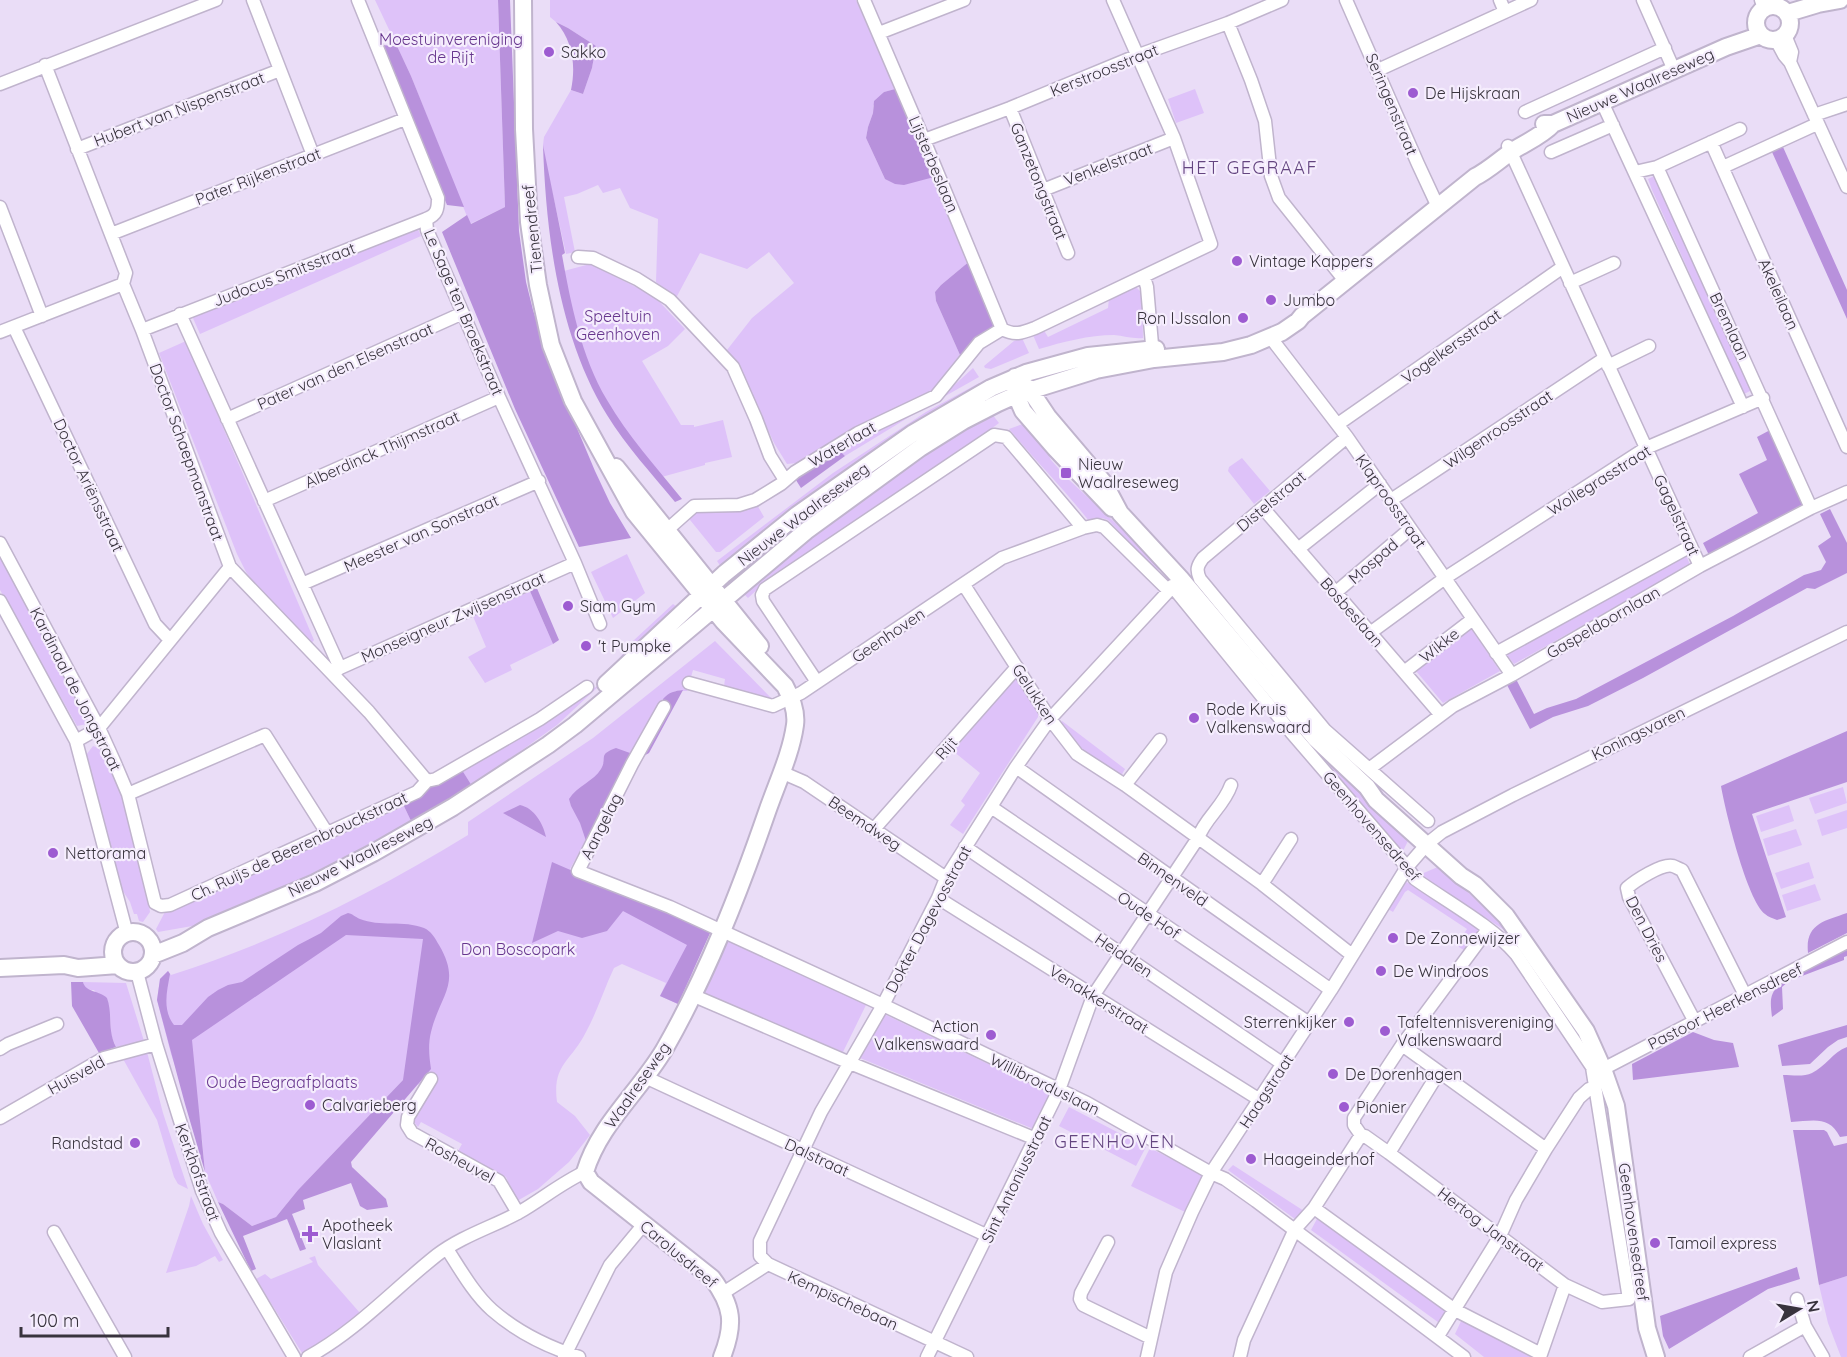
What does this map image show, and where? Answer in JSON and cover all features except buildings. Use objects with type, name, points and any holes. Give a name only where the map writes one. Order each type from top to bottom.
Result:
[{"type":"street","points":[[0,84],[216,0]]},
{"type":"street","points":[[253,0],[313,155]]},
{"type":"street","name":"Le Sage ten Broekstraat","points":[[358,0],[438,198],[438,208],[433,216],[426,219],[427,231],[600,624]]},
{"type":"street","name":"Tienendreef","points":[[523,0],[524,129],[529,222],[538,285],[551,345],[573,401],[634,512],[712,597]]},
{"type":"street","name":"Lijsterbeslaan","points":[[864,0],[1002,329]]},
{"type":"street","points":[[879,33],[964,0]]},
{"type":"street","points":[[1002,329],[1011,334],[1024,332],[1144,278],[1211,244],[1174,138],[1113,0]]},
{"type":"street","name":"Kerstroosstraat","points":[[924,140],[1282,0]]},
{"type":"street","name":"Seringenstraat","points":[[1346,0],[1438,207]]},
{"type":"street","points":[[1378,70],[1503,6],[1531,0]]},
{"type":"street","points":[[1643,0],[1674,70]]},
{"type":"street","name":"Nieuwe Waalreseweg","points":[[152,949],[315,883],[373,854],[453,807],[548,745],[575,725],[797,515],[912,434],[991,388],[1015,377],[1080,358],[1153,354],[1252,336],[1271,336],[1295,316],[1302,316],[1346,282],[1474,177],[1484,165],[1510,148],[1530,130],[1545,124],[1553,124],[1726,47],[1820,11],[1837,1]]},
{"type":"street","points":[[1776,29],[1757,15],[1767,3],[1783,9],[1776,29],[1784,55],[1791,62],[1847,187]]},
{"type":"street","points":[[1228,23],[1261,108],[1267,133],[1271,176],[1279,198],[1346,282]]},
{"type":"street","name":"Nieuwe Waalreseweg","points":[[1525,112],[1665,48]]},
{"type":"street","name":"Doctor Schaepmanstraat","points":[[45,65],[126,273],[123,284],[230,567],[336,671],[427,782]]},
{"type":"street","name":"Hubert van Nispenstraat","points":[[77,149],[280,70]]},
{"type":"street","name":"Bremlaan","points":[[1602,102],[1743,407]]},
{"type":"street","points":[[1723,167],[1847,104]]},
{"type":"street","name":"Ganzetongstraat","points":[[1010,108],[1068,253]]},
{"type":"street","name":"Pater Rijkenstraat","points":[[111,234],[405,119]]},
{"type":"street","name":"Nieuwe Waalreseweg","points":[[1551,152],[1613,125]]},
{"type":"street","points":[[1635,172],[1657,167],[1740,129]]},
{"type":"street","name":"Venkelstraat","points":[[1043,190],[1174,138]]},
{"type":"street","name":"Akeleilaan","points":[[1711,142],[1847,447]]},
{"type":"street","name":"Gagelstraat","points":[[1510,148],[1700,566]]},
{"type":"street","name":"Bremlaan","points":[[1657,167],[1811,508]]},
{"type":"street","points":[[0,207],[42,316]]},
{"type":"street","name":"Judocus Smitsstraat","points":[[142,330],[426,219]]},
{"type":"street","points":[[578,257],[593,258],[637,279],[670,300],[733,367],[770,456],[785,480]]},
{"type":"street","points":[[1570,283],[1614,263]]},
{"type":"street","name":"Vogelkersstraat","points":[[1338,424],[1563,267]]},
{"type":"street","points":[[1144,278],[1147,287],[1153,354]]},
{"type":"street","points":[[0,332],[123,284]]},
{"type":"street","name":"Pater van den Elsenstraat","points":[[227,419],[463,313]]},
{"type":"street","name":"Doctor Schaepmanstraat","points":[[180,314],[302,584],[336,671]]},
{"type":"street","name":"Doctor Ariënsstraat","points":[[14,327],[155,624],[170,640]]},
{"type":"street","name":"Waterlaat","points":[[667,530],[694,506],[740,505],[755,500],[858,433],[936,396],[979,343],[1002,329]]},
{"type":"street","name":"Klaproosstraat","points":[[1271,336],[1338,424],[1512,675]]},
{"type":"street","points":[[1606,362],[1650,346]]},
{"type":"street","name":"Nieuwe Waalreseweg","points":[[712,597],[920,448],[963,421],[1023,392],[1153,354]]},
{"type":"street","name":"Wilgenroosstraat","points":[[1391,501],[1606,362]]},
{"type":"street","name":"Geenhovensedreef","points":[[1015,377],[1023,392],[1048,417],[1104,483],[1120,513],[1173,585],[1290,732],[1407,867],[1414,879],[1505,941],[1592,1067],[1629,1299]]},
{"type":"street","name":"Alberdinck Thijmstraat","points":[[264,501],[499,397]]},
{"type":"street","name":"Wollegrasstraat","points":[[1370,633],[1445,578],[1646,448],[1763,398]]},
{"type":"street","points":[[818,682],[763,601],[762,595],[765,589],[994,435],[1006,437],[1083,528]]},
{"type":"street","name":"Distelstraat","points":[[1197,566],[1203,558],[1347,437]]},
{"type":"street","name":"Tienendreef","points":[[597,447],[626,478],[667,530],[712,597]]},
{"type":"street","name":"Meester van Sonstraat","points":[[302,584],[539,481]]},
{"type":"street","points":[[1299,549],[1380,484]]},
{"type":"street","name":"Gaspeldoornlaan","points":[[1369,769],[1453,706],[1512,675],[1700,566],[1811,508],[1847,492]]},
{"type":"street","name":"Bosbeslaan","points":[[1263,508],[1441,715]]},
{"type":"street","name":"Geenhovensedreef","points":[[1083,528],[1097,525],[1104,527],[1173,585],[1316,740],[1366,787],[1376,800],[1430,842],[1461,876],[1475,885],[1506,916],[1587,1031],[1607,1067],[1616,1106],[1647,1328],[1656,1357]]},
{"type":"street","name":"Geenhoven","points":[[689,683],[773,706],[788,691],[818,682],[1002,558],[1083,528]]},
{"type":"street","name":"Mospad","points":[[1335,593],[1410,529]]},
{"type":"street","name":"Kardinaal de Jongstraat","points":[[0,543],[99,728],[128,794],[155,903],[161,906]]},
{"type":"street","name":"Gaspeldoornlaan","points":[[1496,653],[1692,546]]},
{"type":"street","name":"Monseigneur Zwijsenstraat","points":[[336,671],[575,563]]},
{"type":"street","name":"Geenhovensedreef","points":[[1197,566],[1200,579],[1325,730],[1428,821]]},
{"type":"street","points":[[76,741],[99,728],[230,567]]},
{"type":"street","name":"Gelukken","points":[[964,585],[1050,719],[1077,754],[1125,785],[1262,884],[1352,955]]},
{"type":"street","name":"Dokter Dagevosstraat","points":[[768,1264],[760,1256],[760,1241],[821,1112],[884,1005],[946,878],[1016,767],[1050,719],[1173,585]]},
{"type":"street","points":[[712,597],[788,691]]},
{"type":"street","name":"Kardinaal de Jongstraat","points":[[0,602],[76,741],[127,934]]},
{"type":"street","name":"Wikke","points":[[1404,672],[1473,619]]},
{"type":"street","name":"Koningsvaren","points":[[1430,842],[1442,832],[1522,790],[1847,632]]},
{"type":"street","name":"Rijt","points":[[874,829],[1017,668]]},
{"type":"street","name":"Ch. Ruijs de Beerenbrouckstraat","points":[[161,906],[170,904],[417,792],[427,782],[540,719],[587,687]]},
{"type":"street","name":"Waalreseweg","points":[[585,1172],[590,1155],[609,1124],[663,1051],[722,930],[791,742],[795,722],[788,691]]},
{"type":"street","name":"Aangelag","points":[[664,707],[632,764],[578,871],[722,930]]},
{"type":"street","points":[[128,794],[265,735],[327,833]]},
{"type":"street","points":[[1125,785],[1160,740]]},
{"type":"street","name":"Binnenveld","points":[[1016,767],[1331,990]]},
{"type":"street","name":"Beemdweg","points":[[781,772],[804,782],[946,878]]},
{"type":"street","name":"Sint Antoniusstraat","points":[[927,1357],[1059,1090],[1093,996],[1198,838],[1202,827],[1228,795],[1231,785]]},
{"type":"street","name":"Oude Hof","points":[[991,807],[1309,1023]]},
{"type":"street","points":[[1262,884],[1291,839]]},
{"type":"street","name":"Haagstraat","points":[[1147,1357],[1166,1272],[1211,1173],[1331,990],[1407,867],[1430,842]]},
{"type":"street","name":"Heidalen","points":[[965,847],[1283,1064]]},
{"type":"street","name":"Den Dries","points":[[1695,1022],[1629,897],[1627,888],[1636,880],[1665,866],[1671,865],[1682,870],[1745,995]]},
{"type":"street","name":"Venakkerstraat","points":[[938,898],[1260,1100]]},
{"type":"street","points":[[1240,1357],[1244,1340],[1295,1229],[1314,1208],[1361,1135],[1354,1125],[1354,1118],[1402,1045],[1488,929]]},
{"type":"street","name":"Willibrorduslaan","points":[[722,930],[1087,1103],[1211,1173],[1226,1179],[1464,1357]]},
{"type":"street","points":[[127,934],[140,934],[152,949],[148,966],[137,972],[128,971],[116,957],[117,941],[127,934]]},
{"type":"street","name":"Pastoor Heerkensdreef","points":[[1607,1067],[1847,942]]},
{"type":"street","points":[[0,968],[64,965],[76,959],[116,957]]},
{"type":"street","name":"Kerkhofstraat","points":[[137,972],[156,1044],[202,1191],[221,1233],[294,1357]]},
{"type":"street","points":[[692,995],[850,1064],[1036,1139]]},
{"type":"street","points":[[0,1049],[57,1024]]},
{"type":"street","name":"Huisveld","points":[[0,1118],[104,1058],[156,1044]]},
{"type":"street","points":[[1402,1045],[1546,1149]]},
{"type":"street","points":[[1389,1153],[1439,1072]]},
{"type":"street","name":"Dalstraat","points":[[645,1077],[988,1236]]},
{"type":"street","name":"Rosheuvel","points":[[431,1079],[408,1117],[407,1125],[412,1133],[500,1181],[518,1213]]},
{"type":"street","points":[[1438,1336],[1500,1236],[1516,1200],[1546,1149],[1579,1098],[1589,1089],[1596,1087]]},
{"type":"street","name":"Hertog Janstraat","points":[[1361,1135],[1389,1153],[1565,1285],[1602,1302],[1629,1299]]},
{"type":"street","points":[[308,1357],[337,1339],[447,1249],[480,1230],[518,1213],[585,1172]]},
{"type":"street","name":"Carolusdreef","points":[[585,1172],[591,1182],[712,1278],[723,1293],[729,1307],[730,1324],[722,1357]]},
{"type":"street","points":[[1314,1208],[1455,1310],[1540,1356],[1565,1285]]},
{"type":"street","points":[[565,1355],[610,1265],[644,1224]]},
{"type":"street","points":[[54,1232],[125,1357]]},
{"type":"street","points":[[1108,1242],[1080,1299],[1083,1305],[1151,1338]]},
{"type":"street","points":[[447,1249],[491,1309],[524,1333],[565,1355],[579,1357]]},
{"type":"street","name":"Kempischebaan","points":[[723,1293],[768,1264],[967,1357]]},
{"type":"street","points":[[1797,1299],[1805,1326],[1823,1357]]},
{"type":"street","points":[[1750,1357],[1805,1326]]},
{"type":"green space","name":"Moestuinvereniging de Rijt","points":[[375,0],[498,0],[505,207],[470,224],[411,76]]},
{"type":"green space","points":[[550,0],[856,0],[895,89],[884,92],[873,106],[866,138],[885,179],[934,177],[971,260],[935,292],[936,301],[964,364],[937,388],[836,438],[797,463],[787,464],[774,443],[737,363],[727,350],[752,318],[794,283],[769,252],[747,269],[700,253],[676,298],[656,282],[658,219],[630,208],[620,188],[603,193],[598,185],[564,197],[575,252],[566,254],[546,164],[544,137],[571,90],[583,94],[592,68],[596,46],[550,17]]},
{"type":"green space","points":[[1195,89],[1204,113],[1176,123],[1168,99]]},
{"type":"green space","points":[[1656,175],[1754,389],[1744,394],[1652,190],[1648,179]]},
{"type":"green space","points":[[417,227],[421,236],[200,334],[192,316]]},
{"type":"green space","name":"Speeltuin Geenhoven","points":[[590,264],[654,296],[685,329],[668,346],[642,361],[681,425],[694,425],[694,427],[723,420],[732,457],[658,478],[628,440],[588,368],[560,272]]},
{"type":"green space","points":[[1136,287],[1142,293],[1143,338],[1095,336],[1039,349],[1033,335],[1043,329],[1048,337],[1108,308],[1109,298]]},
{"type":"green space","points":[[1022,338],[1029,353],[991,369],[985,368],[984,366],[1014,341]]},
{"type":"green space","points":[[186,341],[314,640],[311,644],[254,583],[237,554],[159,353]]},
{"type":"green space","points":[[973,368],[979,377],[845,456],[840,451],[868,431],[932,401],[949,390]]},
{"type":"green space","points":[[979,383],[981,386],[792,508],[721,567],[717,561],[833,473],[926,412]]},
{"type":"green space","points":[[992,414],[999,423],[991,429],[759,588],[748,598],[742,592],[879,484]]},
{"type":"green space","points":[[1025,423],[1067,478],[1163,567],[1158,570],[1154,568],[1108,520],[1102,518],[1089,521],[1009,429]]},
{"type":"green space","points":[[1242,458],[1270,491],[1254,504],[1228,471],[1229,467]]},
{"type":"green space","points":[[756,503],[764,517],[720,552],[716,552],[686,515],[688,513]]},
{"type":"green space","points":[[627,554],[645,593],[613,618],[591,572]]},
{"type":"green space","points":[[0,555],[90,722],[87,724],[77,726],[0,590]]},
{"type":"green space","points":[[1686,555],[1690,565],[1514,664],[1506,654]]},
{"type":"green space","points":[[529,589],[553,644],[510,665],[512,670],[485,683],[468,657],[486,647],[472,614]]},
{"type":"green space","points":[[673,604],[681,610],[557,725],[472,786],[462,770],[573,705],[597,686],[633,641]]},
{"type":"green space","points":[[1469,625],[1500,671],[1443,703],[1416,671]]},
{"type":"green space","name":"Don Boscopark","points":[[715,641],[773,700],[724,686],[725,679],[693,670],[687,691],[675,691],[664,713],[634,753],[630,753],[598,819],[570,869],[702,927],[692,975],[678,1004],[660,996],[666,983],[622,964],[614,968],[590,1024],[557,1079],[557,1102],[575,1116],[590,1135],[569,1162],[538,1189],[517,1201],[506,1177],[458,1151],[462,1144],[421,1122],[418,1127],[414,1122],[430,1088],[403,1080],[298,1190],[276,1217],[252,1226],[218,1202],[205,1172],[202,1139],[171,1054],[157,1000],[160,979],[168,971],[171,975],[210,962],[324,914],[361,896],[468,835],[468,822],[593,738]]},
{"type":"green space","points":[[1017,677],[1038,712],[1038,717],[963,834],[950,825],[965,805],[961,801],[980,773],[953,751]]},
{"type":"green space","points":[[1062,721],[1125,769],[1121,776],[1073,746],[1059,725]]},
{"type":"green space","points":[[1311,744],[1352,785],[1410,837],[1402,853],[1309,746]]},
{"type":"green space","points":[[93,746],[103,753],[112,769],[129,817],[151,904],[149,905],[150,912],[143,922],[139,921],[137,914],[134,914],[130,902],[117,882],[86,755]]},
{"type":"green space","points":[[1843,787],[1847,803],[1815,814],[1809,798]]},
{"type":"green space","points":[[402,802],[412,823],[374,845],[198,925],[158,932],[156,929],[166,910]]},
{"type":"green space","points":[[1789,805],[1794,821],[1761,832],[1756,816]]},
{"type":"green space","points":[[1847,810],[1847,828],[1822,836],[1817,820]]},
{"type":"green space","points":[[1796,829],[1802,845],[1768,856],[1763,839]]},
{"type":"green space","points":[[1809,862],[1814,878],[1781,889],[1775,873]]},
{"type":"green space","points":[[1440,866],[1452,876],[1509,933],[1419,875]]},
{"type":"green space","points":[[1405,881],[1479,929],[1464,943],[1470,948],[1467,952],[1459,947],[1458,942],[1467,929],[1408,890],[1393,912],[1388,909]]},
{"type":"green space","points":[[1815,884],[1821,900],[1787,911],[1782,895]]},
{"type":"green space","points":[[728,940],[866,1005],[843,1052],[709,997],[705,993]]},
{"type":"green space","points":[[83,982],[126,983],[144,1041],[116,1047],[111,1035],[110,1014],[94,990],[87,989]]},
{"type":"green space","points":[[884,1014],[1053,1095],[1036,1130],[860,1058]]},
{"type":"green space","points":[[147,1052],[163,1113],[188,1189],[178,1184],[174,1177],[157,1120],[122,1057]]},
{"type":"green space","points":[[1069,1107],[1146,1147],[1136,1166],[1059,1126]]},
{"type":"green space","points":[[1150,1148],[1203,1175],[1185,1212],[1131,1186]]},
{"type":"green space","points":[[1233,1165],[1304,1211],[1299,1222],[1228,1170]]},
{"type":"green space","points":[[191,1196],[223,1260],[219,1262],[215,1256],[196,1266],[166,1273],[189,1206]]},
{"type":"green space","points":[[1318,1217],[1449,1313],[1442,1325],[1311,1230]]},
{"type":"green space","points":[[315,1256],[318,1265],[360,1313],[326,1339],[302,1353],[256,1279],[265,1274],[271,1279],[313,1262],[309,1258]]},
{"type":"green space","points":[[1847,1276],[1847,1357],[1841,1357],[1828,1323],[1819,1285]]},
{"type":"green space","points":[[1462,1319],[1534,1357],[1484,1357],[1455,1334]]},
{"type":"shaded area","points":[[498,0],[510,0],[519,231],[526,282],[552,369],[595,471],[610,503],[631,538],[579,547],[515,409],[442,232],[467,215],[471,224],[505,207]]},
{"type":"shaded area","points":[[556,22],[596,46],[592,68],[583,94],[571,90],[572,54],[562,29]]},
{"type":"shaded area","points":[[381,45],[397,46],[464,207],[447,205]]},
{"type":"shaded area","points":[[895,89],[934,177],[904,185],[885,179],[866,138],[874,101],[884,92]]},
{"type":"shaded area","points":[[543,145],[565,253],[562,255],[569,292],[590,366],[607,400],[624,426],[682,499],[675,502],[614,426],[591,385],[577,353],[566,319],[552,249]]},
{"type":"shaded area","points":[[1783,147],[1847,290],[1847,319],[1772,152]]},
{"type":"shaded area","points":[[971,260],[1000,326],[964,364],[936,301],[935,292]]},
{"type":"shaded area","points":[[1772,429],[1805,503],[1709,555],[1703,543],[1758,513],[1739,474],[1767,460],[1757,437]]},
{"type":"shaded area","points":[[840,451],[845,456],[801,488],[794,477]]},
{"type":"shaded area","points":[[1830,509],[1847,543],[1847,573],[1815,589],[1807,588],[1588,706],[1553,717],[1530,729],[1507,685],[1516,679],[1534,714],[1576,699],[1733,616],[1804,575],[1821,570],[1826,562],[1818,546],[1831,537],[1820,514]]},
{"type":"shaded area","points":[[536,586],[559,640],[553,644],[529,589]]},
{"type":"shaded area","points":[[683,690],[649,753],[640,758],[664,713],[663,699],[672,692]]},
{"type":"shaded area","points":[[1847,731],[1847,782],[1752,814],[1786,917],[1777,920],[1769,917],[1758,905],[1744,874],[1721,786]]},
{"type":"shaded area","points":[[616,748],[630,753],[629,758],[586,841],[569,799],[598,773],[605,755]]},
{"type":"shaded area","points":[[462,770],[472,786],[412,823],[402,802]]},
{"type":"shaded area","points":[[520,805],[530,809],[537,817],[546,837],[503,813]]},
{"type":"shaded area","points":[[552,862],[711,931],[678,1004],[660,996],[687,945],[623,911],[607,931],[582,938],[558,931],[532,943]]},
{"type":"shaded area","points":[[348,913],[367,921],[408,924],[424,928],[431,933],[446,958],[449,980],[430,1037],[431,1069],[351,1162],[352,1167],[386,1199],[388,1207],[367,1210],[360,1206],[351,1183],[303,1200],[305,1209],[292,1214],[306,1249],[300,1251],[287,1219],[243,1236],[256,1269],[251,1271],[218,1202],[252,1226],[276,1217],[298,1190],[403,1080],[423,939],[346,935],[192,1040],[205,1172],[157,1000],[160,979],[168,971],[170,974],[166,1000],[168,1013],[174,1025],[182,1025],[208,997],[218,990],[242,982],[298,945],[321,933]]},
{"type":"shaded area","points":[[1847,913],[1847,933],[1808,953],[1808,943],[1813,930],[1824,922]]},
{"type":"shaded area","points":[[1847,948],[1847,956],[1844,960],[1789,981],[1782,987],[1783,1009],[1772,1017],[1771,997],[1783,981]]},
{"type":"shaded area","points":[[71,982],[83,982],[90,990],[107,998],[113,1041],[116,1047],[99,1053],[72,1006]]},
{"type":"shaded area","points":[[1847,1025],[1847,1037],[1828,1047],[1810,1064],[1782,1066],[1778,1045]]},
{"type":"shaded area","points":[[1693,1032],[1714,1040],[1733,1043],[1739,1067],[1633,1080],[1632,1064]]},
{"type":"shaded area","points":[[1847,1047],[1847,1136],[1840,1137],[1831,1125],[1825,1122],[1791,1122],[1783,1075],[1812,1073],[1837,1052]]},
{"type":"shaded area","points":[[1793,1130],[1824,1130],[1834,1146],[1847,1143],[1847,1276],[1819,1285]]},
{"type":"shaded area","points":[[1797,1267],[1800,1279],[1768,1289],[1669,1349],[1663,1336],[1660,1316]]},
{"type":"place","name":"Sakko","points":[[549,52]]},
{"type":"place","name":"De Hijskraan","points":[[1413,93]]},
{"type":"place","name":"Vintage Kappers","points":[[1237,261]]},
{"type":"place","name":"Jumbo","points":[[1271,300]]},
{"type":"place","name":"Ron IJssalon","points":[[1243,318]]},
{"type":"place","name":"Nieuw Waalreseweg","points":[[1066,473]]},
{"type":"place","name":"Siam Gym","points":[[568,606]]},
{"type":"place","name":"'t Pumpke","points":[[586,646]]},
{"type":"place","name":"Rode Kruis Valkenswaard","points":[[1194,718]]},
{"type":"place","name":"Nettorama","points":[[53,853]]},
{"type":"place","name":"De Zonnewijzer","points":[[1393,938]]},
{"type":"place","name":"De Windroos","points":[[1381,971]]},
{"type":"place","name":"Sterrenkijker","points":[[1349,1022]]},
{"type":"place","name":"Tafeltennisvereniging Valkenswaard","points":[[1385,1031]]},
{"type":"place","name":"Action Valkenswaard","points":[[991,1035]]},
{"type":"place","name":"De Dorenhagen","points":[[1333,1074]]},
{"type":"place","name":"Calvarieberg","points":[[310,1105]]},
{"type":"place","name":"Pionier","points":[[1344,1107]]},
{"type":"place","name":"Randstad","points":[[135,1143]]},
{"type":"place","name":"Haageinderhof","points":[[1251,1159]]},
{"type":"place","name":"Apotheek Vlaslant","points":[[310,1234]]},
{"type":"place","name":"Tamoil express","points":[[1655,1243]]},
{"type":"district","name":"HET GEGRAAF","points":[[1250,168]]},
{"type":"district","name":"GEENHOVEN","points":[[1115,1142]]},
{"type":"park label","name":"Oude Begraafplaats","points":[[282,1082]]}]
